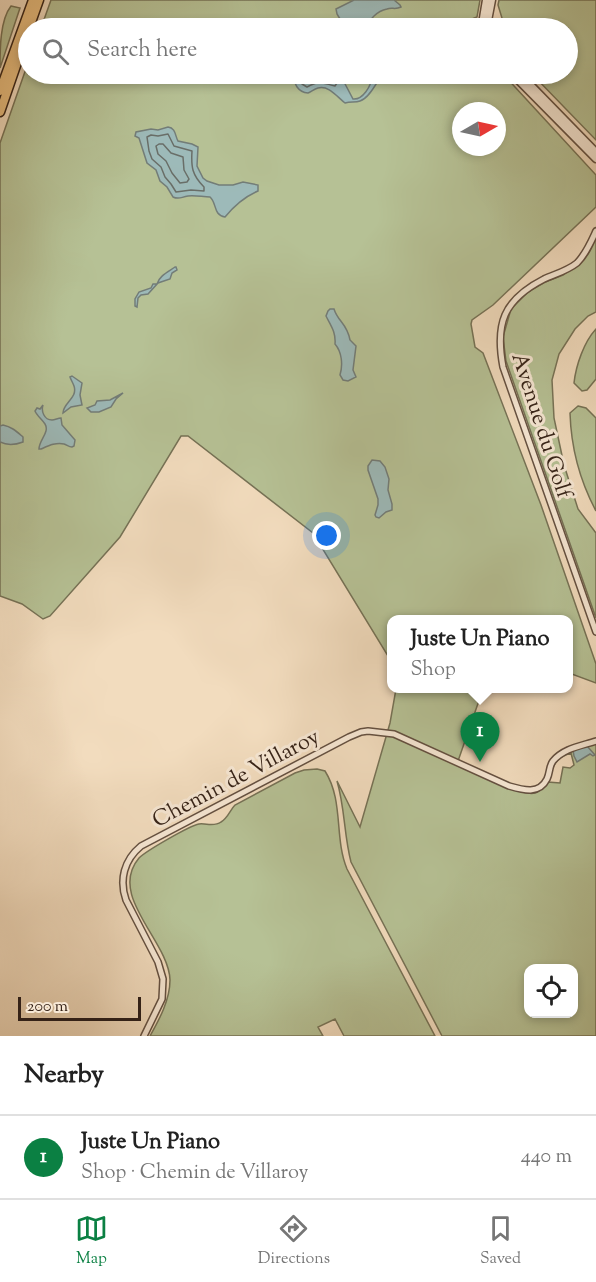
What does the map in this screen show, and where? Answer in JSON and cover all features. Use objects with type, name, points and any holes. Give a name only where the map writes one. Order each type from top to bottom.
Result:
[{"type":"main road","points":[[26,18],[33,0]]},
{"type":"main road","points":[[33,18],[39,0]]},
{"type":"main road","points":[[0,91],[18,41]]},
{"type":"main road","points":[[0,112],[18,61]]},
{"type":"street","points":[[486,0],[486,18]]},
{"type":"street","points":[[488,18],[492,0]]},
{"type":"street","points":[[522,84],[596,159]]},
{"type":"street","points":[[530,84],[596,152]]},
{"type":"street","name":"Avenue du Golf","points":[[596,231],[589,247],[578,262],[523,291],[508,308],[499,332],[499,347],[502,367],[596,632]]},
{"type":"street","name":"Chemin de Villaroy","points":[[144,1036],[162,999],[164,985],[158,962],[124,896],[123,884],[124,873],[131,856],[147,842],[349,736],[361,732],[388,733],[509,786],[530,791],[537,789],[546,781],[552,762],[564,752],[596,741]]},
{"type":"green space","points":[[51,0],[480,0],[477,17],[474,18],[45,18]]},
{"type":"green space","points":[[499,0],[596,0],[596,140],[542,84],[578,84],[578,18],[502,18]]},
{"type":"green space","points":[[11,6],[20,8],[0,68],[3,27]]},
{"type":"green space","points":[[21,84],[512,84],[596,175],[596,207],[493,305],[472,320],[471,324],[475,347],[483,353],[541,505],[596,664],[596,683],[573,674],[573,615],[387,615],[387,654],[313,533],[188,436],[181,436],[120,537],[50,616],[43,619],[22,604],[0,596],[0,143]]},
{"type":"green space","points":[[596,237],[596,312],[588,316],[575,329],[559,354],[552,380],[554,418],[564,465],[578,509],[596,533],[596,618],[506,361],[503,337],[511,309],[528,292],[563,275],[577,265]]},
{"type":"green space","points":[[596,329],[596,379],[587,390],[582,391],[574,383],[577,369],[584,347]]},
{"type":"green space","points":[[578,406],[586,408],[596,418],[596,511],[581,476],[572,438],[570,413]]},
{"type":"green space","points":[[395,693],[482,693],[457,764],[496,783],[519,791],[535,793],[541,789],[556,761],[561,757],[572,751],[596,742],[596,1036],[442,1036],[351,862],[337,781],[360,827],[390,723]],"holes":[[[571,753],[574,765],[570,768],[563,767],[560,783],[548,782],[555,764],[562,757]]]},
{"type":"green space","points":[[317,769],[325,771],[335,795],[341,845],[347,869],[435,1036],[344,1036],[335,1019],[318,1027],[323,1036],[150,1036],[166,1002],[170,980],[167,965],[134,903],[130,888],[131,873],[139,858],[168,839],[194,826],[218,823],[235,805],[295,773]]},
{"type":"water","points":[[354,0],[394,0],[401,7],[389,8],[372,18],[339,18],[336,9]]},
{"type":"water","points":[[295,84],[346,84],[353,99],[357,99],[366,92],[370,84],[376,84],[363,99],[358,102],[345,103],[326,88],[318,88],[308,93],[299,89]]},
{"type":"water","points":[[168,127],[174,131],[178,141],[198,147],[197,166],[207,181],[219,185],[243,182],[258,185],[258,191],[240,202],[225,217],[219,214],[210,197],[173,197],[160,181],[156,170],[147,163],[139,138],[135,136],[136,132]]},
{"type":"water","points":[[175,267],[177,270],[172,273],[170,279],[158,283],[148,294],[141,295],[138,298],[137,307],[135,306],[135,299],[139,292],[157,284],[162,276]]},
{"type":"water","points":[[330,309],[334,309],[347,330],[350,340],[356,346],[353,370],[356,377],[348,381],[343,380],[340,375],[342,363],[335,344],[333,329],[326,316]]},
{"type":"water","points":[[70,377],[82,383],[80,395],[82,405],[71,407],[63,413],[75,390]]},
{"type":"water","points":[[123,393],[111,407],[99,412],[91,412],[87,408],[95,405],[97,401],[110,400]]},
{"type":"water","points":[[43,405],[45,417],[52,420],[61,418],[62,425],[75,440],[74,446],[58,444],[39,449],[46,427],[35,411]]},
{"type":"water","points":[[3,425],[23,437],[23,442],[12,445],[0,442],[0,426]]},
{"type":"water","points":[[372,460],[380,461],[389,479],[388,490],[392,510],[379,518],[375,515],[378,499],[368,470]]},
{"type":"water","points":[[587,746],[595,755],[590,754],[577,762],[573,750]]},
{"type":"place","name":"Juste Un Piano","points":[[480,762]]}]
